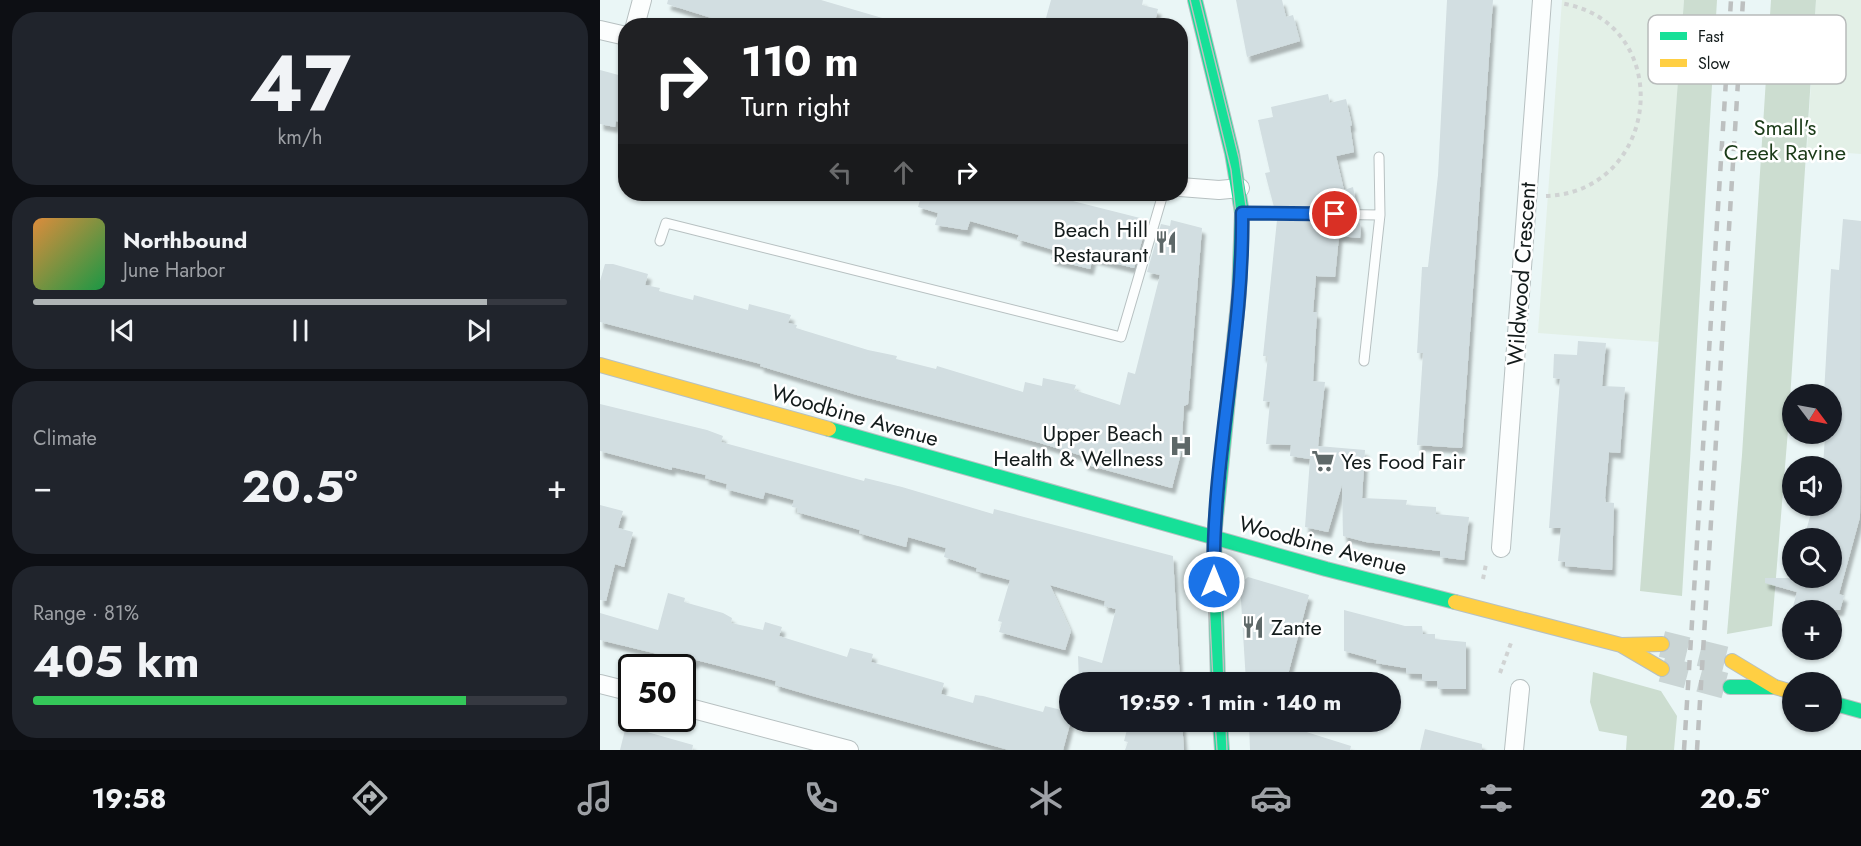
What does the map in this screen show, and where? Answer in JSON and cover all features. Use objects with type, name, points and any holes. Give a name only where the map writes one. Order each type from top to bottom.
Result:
[{"type":"main road","points":[[1195,0],[1240,188],[1242,213],[1240,275],[1214,537],[1218,672]]},
{"type":"main road","name":"Woodbine Avenue","points":[[600,365],[1326,569],[1621,645],[1662,644]]},
{"type":"main road","name":"Woodbine Avenue","points":[[1621,645],[1662,669]]},
{"type":"main road","points":[[1732,661],[1782,689]]},
{"type":"main road","points":[[1730,687],[1775,687]]},
{"type":"main road","points":[[1842,706],[1861,711]]},
{"type":"main road","points":[[1221,732],[1222,750]]},
{"type":"street","points":[[637,18],[642,0]]},
{"type":"street","name":"Wildwood Crescent","points":[[1501,548],[1542,0]]},
{"type":"street","points":[[600,30],[618,34]]},
{"type":"street","points":[[1188,188],[1219,190],[1240,188]]},
{"type":"street","points":[[600,684],[618,688]]},
{"type":"street","points":[[1514,750],[1520,689]]},
{"type":"street","points":[[696,710],[849,750]]},
{"type":"lane","points":[[1364,361],[1380,215],[1379,157]]},
{"type":"lane","points":[[660,241],[666,223],[1121,337],[1161,201]]},
{"type":"lane","points":[[1242,213],[1380,215]]},
{"type":"path","points":[[1527,196],[1557,196],[1575,192],[1607,174],[1630,145],[1641,97],[1640,70],[1634,56],[1610,26],[1580,7],[1542,0]]},
{"type":"path","points":[[1483,579],[1486,564]]},
{"type":"path","points":[[1500,673],[1511,643]]},
{"type":"shaded area","points":[[1562,0],[1684,0],[1683,15],[1648,15],[1648,84],[1678,84],[1659,342],[1538,333]]},
{"type":"shaded area","points":[[1816,0],[1861,0],[1861,154],[1807,150],[1811,84],[1846,84],[1846,15],[1815,15]]},
{"type":"green space","points":[[1684,0],[1717,0],[1716,15],[1683,15]]},
{"type":"green space","name":"Small's Creek Ravine","points":[[1771,0],[1816,0],[1815,15],[1770,15]]},
{"type":"green space","points":[[1678,84],[1712,84],[1682,596],[1640,591]]},
{"type":"green space","name":"Small's Creek Ravine","points":[[1766,84],[1811,84],[1791,384],[1782,384],[1782,444],[1787,444],[1786,456],[1782,456],[1782,504],[1772,626],[1727,634],[1742,455]]},
{"type":"green space","points":[[1593,672],[1661,691],[1677,716],[1674,750],[1626,750],[1627,736],[1599,731],[1590,702]]},
{"type":"building","points":[[668,0],[821,0],[882,18],[712,18],[667,4]]},
{"type":"building","points":[[1051,0],[1143,0],[1142,5],[1158,9],[1156,18],[1046,18]]},
{"type":"building","points":[[1236,0],[1282,0],[1286,17],[1293,15],[1300,41],[1247,57]]},
{"type":"building","points":[[1447,0],[1493,0],[1462,448],[1417,445],[1423,353],[1417,353],[1422,267],[1428,267],[1438,175]]},
{"type":"building","points":[[600,70],[618,75],[618,121],[616,121],[615,127],[600,124]]},
{"type":"building","points":[[1328,94],[1330,103],[1346,99],[1352,125],[1350,126],[1354,152],[1336,156],[1344,190],[1353,187],[1357,208],[1274,207],[1265,173],[1270,172],[1258,120],[1273,117],[1271,107]]},
{"type":"building","points":[[920,201],[1073,201],[1148,220],[1134,268],[1093,258],[1090,269],[1051,259],[1054,250],[1017,239],[1019,235],[970,221],[967,230],[935,225],[938,213],[918,207]]},
{"type":"building","points":[[1843,219],[1861,221],[1860,517],[1842,583],[1842,528],[1807,528],[1810,516],[1842,516],[1842,456],[1824,456],[1824,444],[1842,444],[1842,384],[1825,384],[1831,269],[1839,270]]},
{"type":"building","points":[[1171,220],[1202,228],[1188,404],[1184,406],[1181,453],[1172,488],[1084,464],[1086,457],[1040,443],[857,395],[760,366],[761,364],[600,322],[600,281],[605,264],[613,264],[648,274],[645,285],[660,288],[659,291],[693,300],[694,295],[748,310],[749,304],[791,315],[788,323],[797,325],[796,328],[868,350],[897,356],[896,359],[936,369],[937,366],[1023,392],[1025,382],[1042,386],[1043,378],[1076,385],[1074,390],[1120,405],[1128,372],[1135,374],[1160,275],[1147,272],[1161,224],[1170,226]]},
{"type":"building","points":[[1277,220],[1359,221],[1361,228],[1360,238],[1339,236],[1335,277],[1316,276],[1313,312],[1317,312],[1313,381],[1325,382],[1318,446],[1365,450],[1362,498],[1407,500],[1406,505],[1436,507],[1436,514],[1469,517],[1464,560],[1440,557],[1440,551],[1366,542],[1343,536],[1342,485],[1328,532],[1305,527],[1310,459],[1290,456],[1291,445],[1266,444],[1270,402],[1263,401],[1268,356],[1263,356]]},
{"type":"building","points":[[1578,341],[1606,343],[1602,386],[1625,387],[1620,453],[1609,452],[1605,498],[1606,502],[1614,503],[1612,570],[1565,566],[1565,562],[1558,561],[1561,528],[1549,528],[1560,379],[1553,378],[1554,354],[1577,355]]},
{"type":"building","points":[[600,404],[707,430],[723,436],[721,442],[864,481],[865,478],[902,487],[993,514],[994,509],[1173,556],[1179,672],[1079,672],[1078,656],[1102,663],[1116,609],[1104,606],[1105,601],[1050,585],[1071,631],[1065,650],[999,632],[1002,622],[998,621],[1010,580],[976,571],[977,568],[944,557],[946,548],[908,537],[906,547],[859,533],[860,530],[797,512],[798,508],[792,507],[794,500],[765,492],[763,499],[726,489],[727,484],[705,478],[706,475],[672,467],[672,470],[600,451]]},
{"type":"building","points":[[600,505],[623,511],[618,528],[633,532],[624,567],[615,564],[606,601],[600,600]]},
{"type":"building","points":[[1248,577],[1309,595],[1289,672],[1245,672],[1240,584]]},
{"type":"building","points":[[1765,578],[1782,578],[1782,588],[1765,583]]},
{"type":"building","points":[[1783,588],[1841,588],[1839,594],[1844,596],[1842,603],[1842,600],[1795,600],[1797,592]]},
{"type":"building","points":[[668,593],[685,598],[684,602],[723,613],[732,618],[731,623],[763,630],[765,622],[782,627],[779,636],[847,657],[850,648],[873,654],[871,662],[944,683],[941,694],[973,703],[975,695],[1043,712],[1045,706],[1059,709],[1059,732],[1068,732],[1063,750],[1009,750],[775,685],[776,681],[696,660],[696,654],[658,654],[600,640],[600,613],[658,630]]},
{"type":"building","points":[[1344,610],[1405,626],[1422,626],[1423,634],[1435,634],[1435,639],[1466,642],[1466,689],[1438,689],[1437,681],[1422,681],[1422,674],[1406,673],[1406,668],[1376,663],[1377,660],[1344,651]]},
{"type":"building","points":[[1425,729],[1482,744],[1482,750],[1420,750]]},
{"type":"building","points":[[624,732],[647,732],[693,745],[692,750],[620,750]]},
{"type":"building","points":[[1126,732],[1183,732],[1184,750],[1125,750],[1128,742],[1124,741]]},
{"type":"building","points":[[1249,732],[1306,732],[1351,746],[1350,750],[1250,750]]},
{"type":"tunnel","points":[[1662,644],[1732,661]]},
{"type":"tunnel","points":[[1662,669],[1730,687]]},
{"type":"tram line","points":[[1190,0],[1231,170],[1238,233],[1207,563],[1212,672]]},
{"type":"tram line","points":[[1200,0],[1239,158],[1248,219],[1246,274],[1219,539],[1224,672]]},
{"type":"tram line","points":[[1216,732],[1217,750]]},
{"type":"tram line","points":[[1226,732],[1227,750]]},
{"type":"railway","points":[[1730,15],[1731,0]]},
{"type":"railway","points":[[1742,15],[1743,0]]},
{"type":"railway","points":[[1684,750],[1726,84]]},
{"type":"railway","points":[[1697,750],[1738,84]]},
{"type":"traffic: fast","points":[[1195,0],[1232,153],[1242,213],[1239,293],[1214,537],[1218,672]]},
{"type":"traffic: fast","points":[[829,429],[1326,569],[1455,602]]},
{"type":"traffic: fast","points":[[1730,687],[1775,687]]},
{"type":"traffic: fast","points":[[1842,706],[1861,711]]},
{"type":"traffic: fast","points":[[1221,732],[1222,750]]},
{"type":"traffic: slow","points":[[600,365],[829,429]]},
{"type":"traffic: slow","points":[[1455,602],[1621,645],[1662,669]]},
{"type":"traffic: slow","points":[[1621,645],[1662,644]]},
{"type":"traffic: slow","points":[[1732,661],[1782,689]]},
{"type":"place","name":"Beach Hill Restaurant","points":[[1166,242]]},
{"type":"place","name":"Upper Beach Health & Wellness","points":[[1181,446]]},
{"type":"place","name":"Yes Food Fair","points":[[1323,461]]},
{"type":"place","name":"Zante","points":[[1253,627]]},
{"type":"route","points":[[1214,582],[1214,537],[1241,266],[1242,213],[1335,214]]}]
